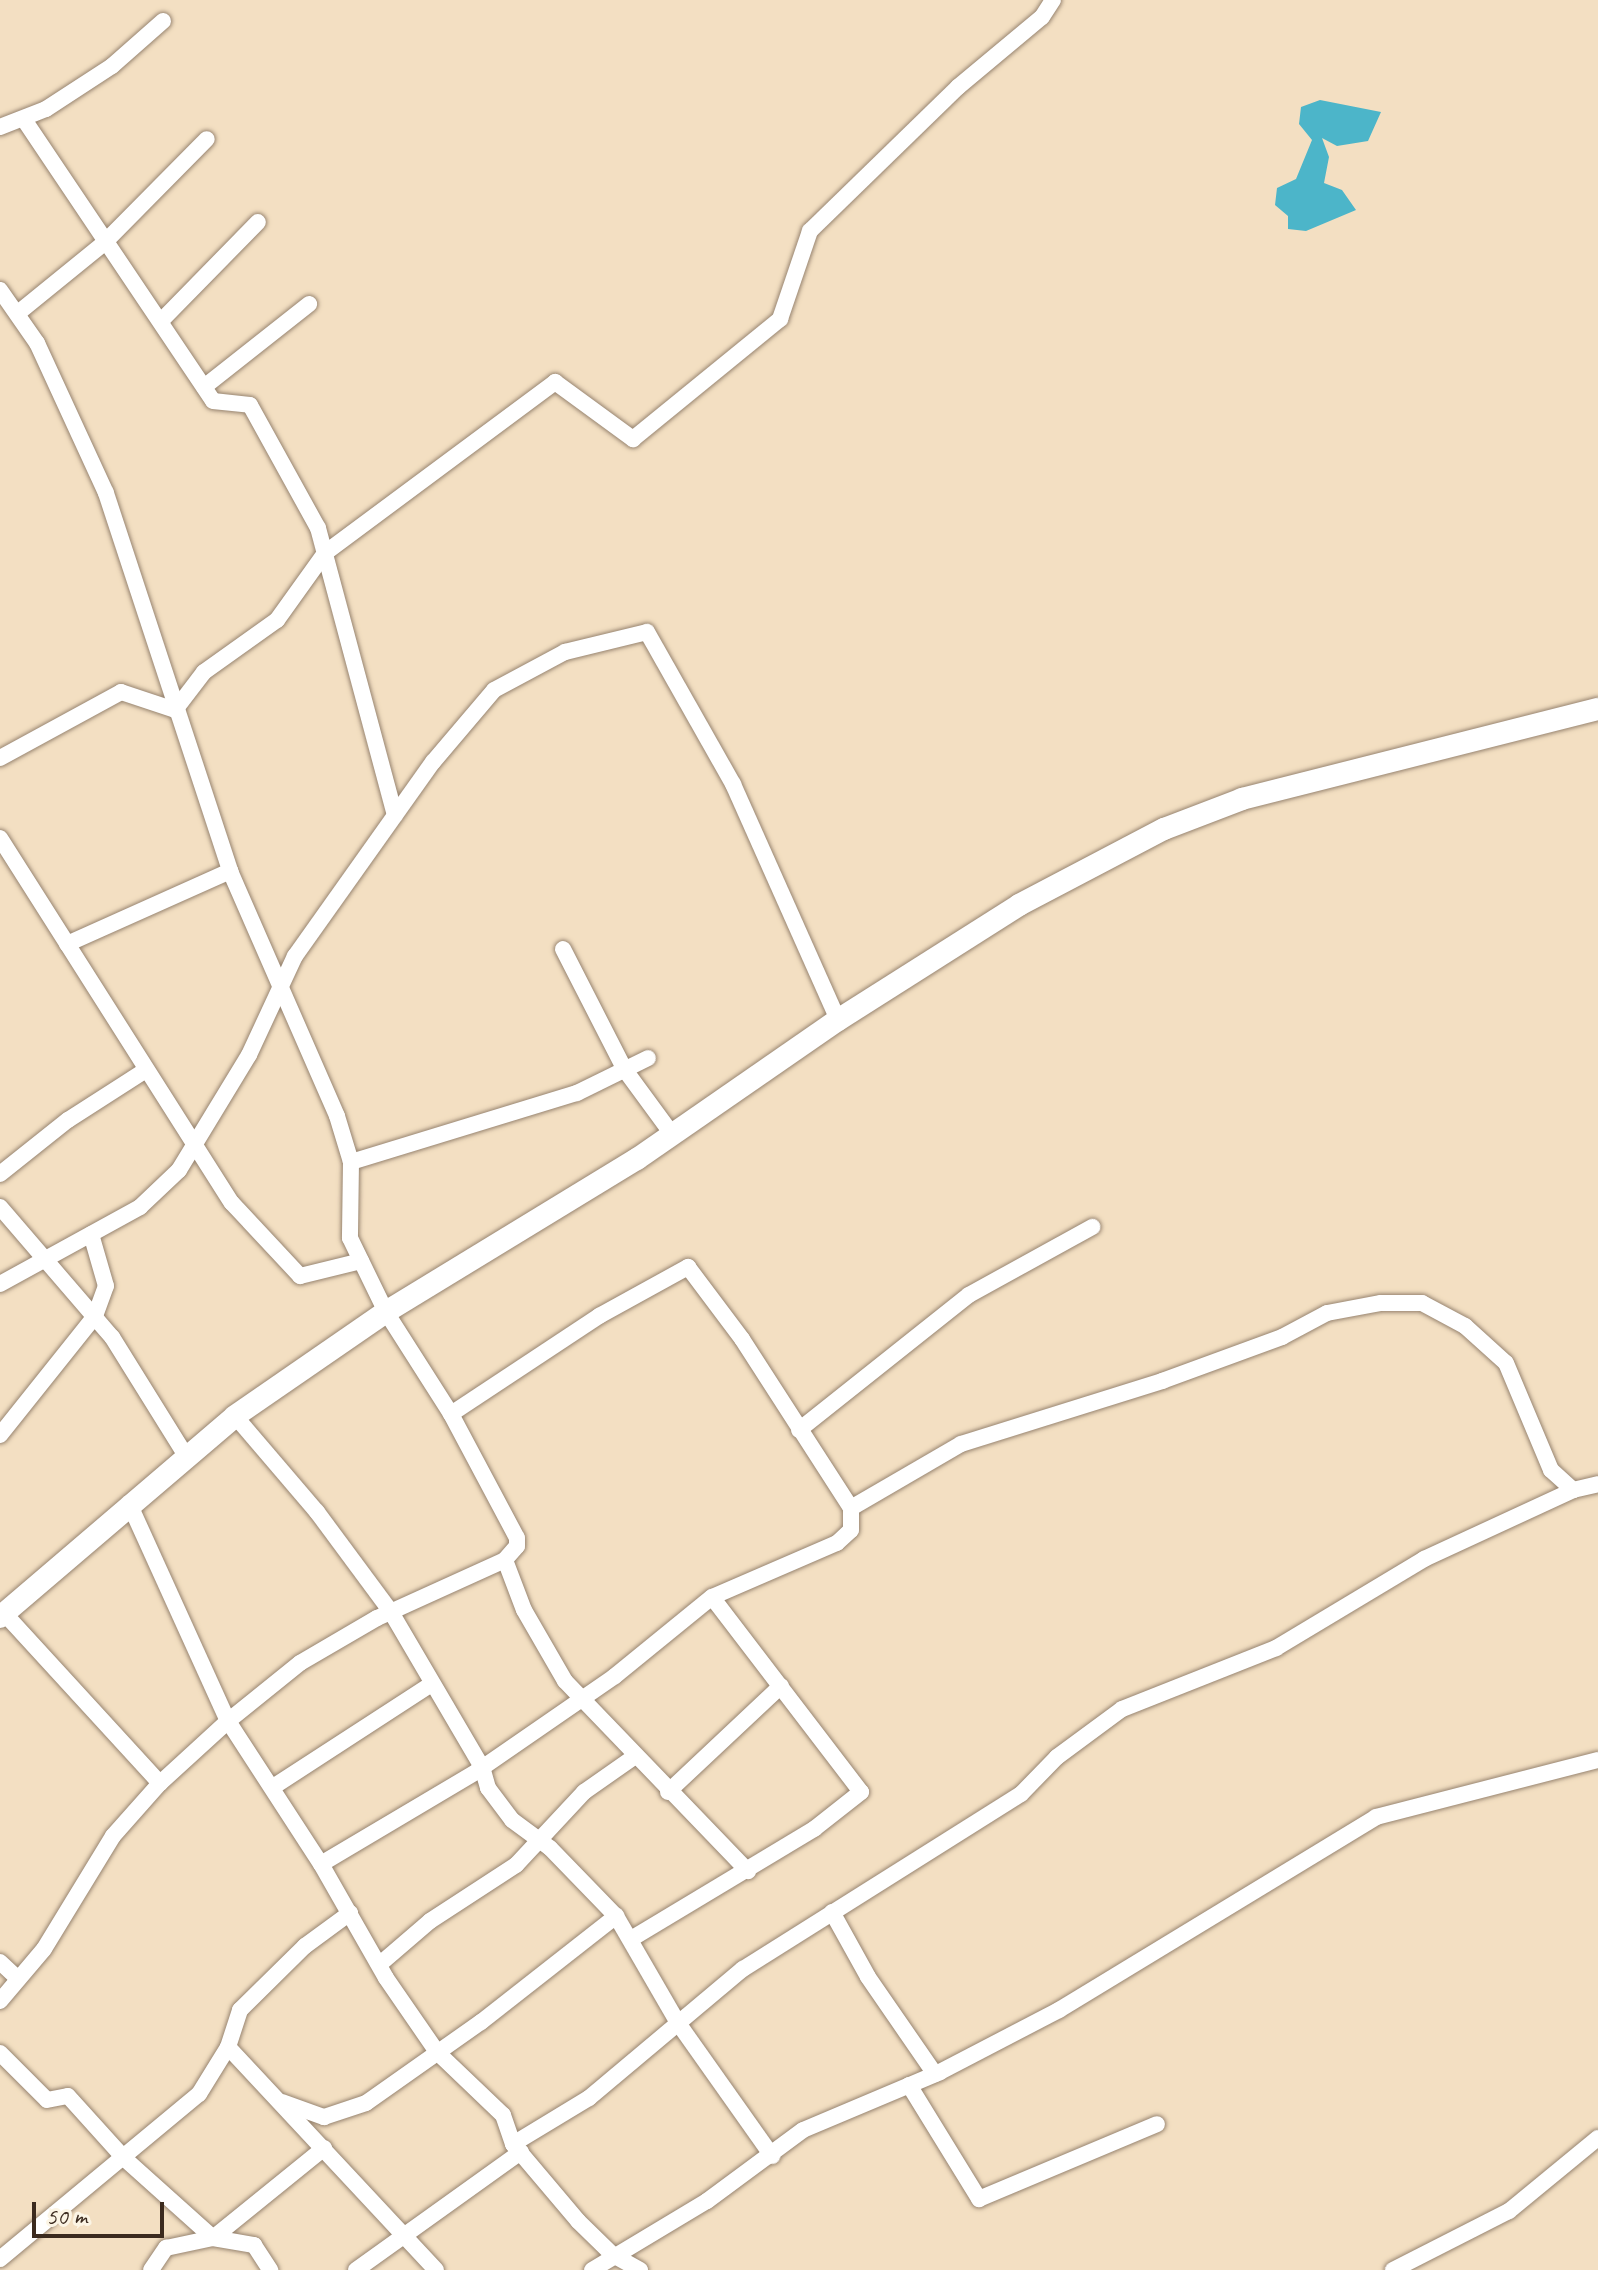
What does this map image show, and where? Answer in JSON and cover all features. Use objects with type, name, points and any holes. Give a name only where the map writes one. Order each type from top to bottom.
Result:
[{"type":"main road","points":[[2,1615],[129,1503],[235,1416],[386,1312],[672,1134],[838,1020],[1019,905],[1164,829],[1242,799],[1598,709]]},
{"type":"street","points":[[175,710],[204,672],[277,620],[325,553],[555,382],[633,439],[780,319],[810,231],[958,87],[1042,17],[1053,0]]},
{"type":"street","points":[[0,127],[25,121],[112,66],[163,21]]},
{"type":"street","points":[[25,121],[104,243],[162,320],[213,401],[250,405],[318,528],[395,815]]},
{"type":"street","points":[[18,313],[104,243],[207,139]]},
{"type":"street","points":[[162,320],[258,222]]},
{"type":"street","points":[[0,290],[37,343],[106,493],[230,871],[279,982],[351,1162],[350,1238],[386,1312],[451,1414],[517,1538],[517,1546],[505,1560],[391,1612],[300,1663],[228,1721],[160,1783],[113,1836],[44,1949],[16,1977],[0,2001]]},
{"type":"street","points":[[204,387],[309,304]]},
{"type":"street","points":[[0,1284],[150,1198],[197,1148],[249,1055],[279,982],[395,815],[494,690],[565,652],[647,632],[733,784],[838,1020]]},
{"type":"street","points":[[0,758],[121,692],[175,710]]},
{"type":"street","points":[[0,838],[232,1203],[300,1276],[361,1261]]},
{"type":"street","points":[[67,944],[230,871]]},
{"type":"street","points":[[563,949],[625,1070],[672,1134]]},
{"type":"street","points":[[351,1162],[577,1093],[648,1058]]},
{"type":"street","points":[[0,1174],[42,1138],[146,1070]]},
{"type":"street","points":[[0,1207],[95,1316],[186,1456]]},
{"type":"street","points":[[799,1430],[969,1295],[1092,1227]]},
{"type":"street","points":[[0,1435],[95,1316],[106,1286],[91,1234]]},
{"type":"street","points":[[321,1864],[482,1767],[584,1697],[712,1597],[837,1543],[851,1530],[851,1508],[688,1267],[599,1316],[451,1414]]},
{"type":"street","points":[[851,1508],[961,1444],[1162,1381],[1282,1337],[1327,1313],[1381,1303],[1422,1303],[1465,1326],[1506,1363],[1551,1470],[1573,1490]]},
{"type":"street","points":[[235,1416],[317,1512],[391,1612],[430,1685],[482,1767],[488,1788],[512,1820],[616,1916],[678,2023],[772,2156]]},
{"type":"street","points":[[356,2270],[517,2148],[589,2098],[743,1969],[1021,1794],[1057,1757],[1122,1709],[1276,1648],[1424,1559],[1573,1490],[1598,1484]]},
{"type":"street","points":[[129,1503],[228,1721],[273,1787],[437,2052],[503,2115],[517,2148],[613,2255],[640,2270]]},
{"type":"street","points":[[505,1560],[549,1660],[634,1757],[748,1871]]},
{"type":"street","points":[[631,1939],[748,1871],[861,1792],[712,1597]]},
{"type":"street","points":[[2,1615],[160,1783]]},
{"type":"street","points":[[273,1787],[430,1685]]},
{"type":"street","points":[[668,1792],[781,1686]]},
{"type":"street","points":[[380,1964],[430,1921],[540,1843],[584,1792],[634,1757]]},
{"type":"street","points":[[592,2270],[772,2156],[803,2130],[935,2074],[1059,2010],[1376,1817],[1598,1760]]},
{"type":"street","points":[[832,1912],[868,1977],[935,2074]]},
{"type":"street","points":[[0,2259],[125,2159],[199,2094],[228,2047],[240,2010],[305,1946],[350,1913]]},
{"type":"street","points":[[282,2102],[324,2117],[366,2103],[616,1916]]},
{"type":"street","points":[[0,1962],[16,1977]]},
{"type":"street","points":[[228,2047],[324,2148],[363,2197],[436,2270]]},
{"type":"street","points":[[0,2053],[47,2100],[68,2096],[125,2159],[213,2238]]},
{"type":"street","points":[[909,2085],[979,2199],[1157,2124]]},
{"type":"street","points":[[1393,2270],[1509,2211],[1598,2138]]},
{"type":"street","points":[[213,2238],[324,2148]]},
{"type":"street","points":[[151,2270],[166,2248],[213,2238],[254,2245],[270,2270]]},
{"type":"water","points":[[1320,100],[1381,112],[1368,141],[1337,146],[1322,138],[1329,157],[1324,183],[1342,190],[1356,210],[1306,231],[1288,229],[1288,216],[1275,205],[1277,188],[1296,179],[1312,140],[1299,124],[1301,107]]}]
